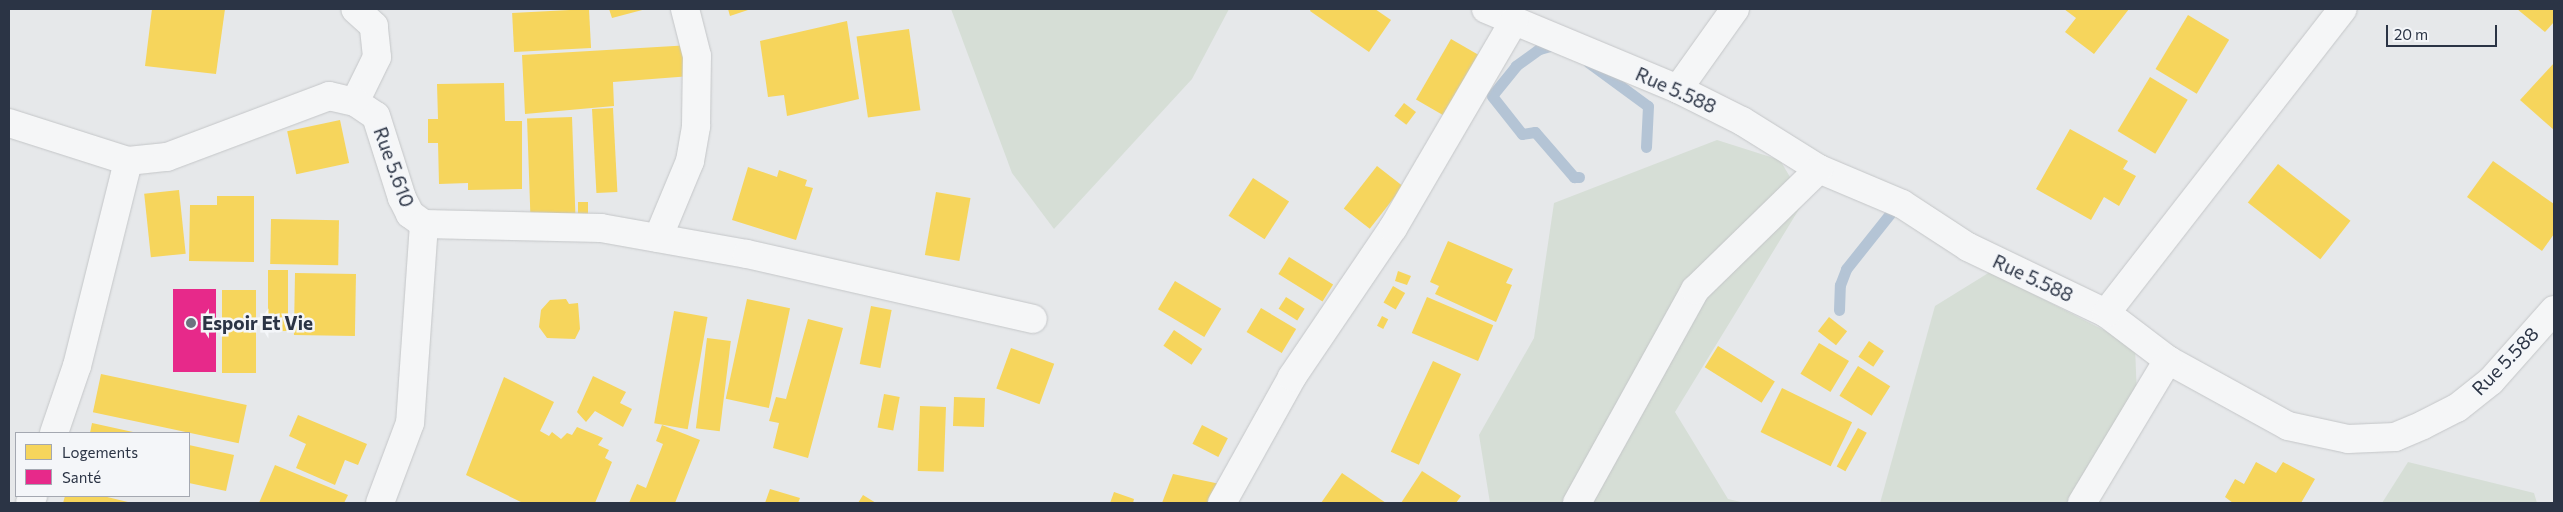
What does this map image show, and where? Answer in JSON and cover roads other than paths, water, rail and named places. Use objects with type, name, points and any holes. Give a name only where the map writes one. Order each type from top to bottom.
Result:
[{"type":"street","points":[[355,9],[374,26],[378,57],[355,102]]},
{"type":"street","points":[[658,238],[690,160],[696,126],[697,56],[685,9]]},
{"type":"street","name":"Rue 5.588","points":[[1486,9],[1678,89],[1742,120],[1819,169],[1902,204],[1968,247],[2106,313],[2168,360],[2288,426],[2348,439],[2395,437],[2464,403],[2491,381],[2554,310]]},
{"type":"street","points":[[1678,89],[1735,9]]},
{"type":"street","points":[[2106,313],[2343,9]]},
{"type":"street","points":[[1222,503],[1292,377],[1393,228],[1514,21]]},
{"type":"street","name":"Rue 5.610","points":[[9,123],[53,140],[128,160],[167,158],[329,96],[355,102],[376,116],[402,198],[410,214],[424,224],[410,423],[380,503]]},
{"type":"street","points":[[54,432],[77,366],[128,160]]},
{"type":"street","points":[[1577,503],[1695,290],[1819,169]]},
{"type":"street","points":[[424,224],[601,228],[747,254],[1033,319]]},
{"type":"street","points":[[2082,503],[2168,360]]},
{"type":"waterway","points":[[1557,44],[1539,49],[1516,66],[1492,96],[1522,134],[1535,132],[1574,177],[1579,177]]},
{"type":"waterway","points":[[1588,62],[1648,106],[1646,147]]},
{"type":"waterway","points":[[1839,310],[1840,285],[1846,269],[1893,210]]},
{"type":"place","name":"Espoir Et Vie","points":[[191,323]]}]
